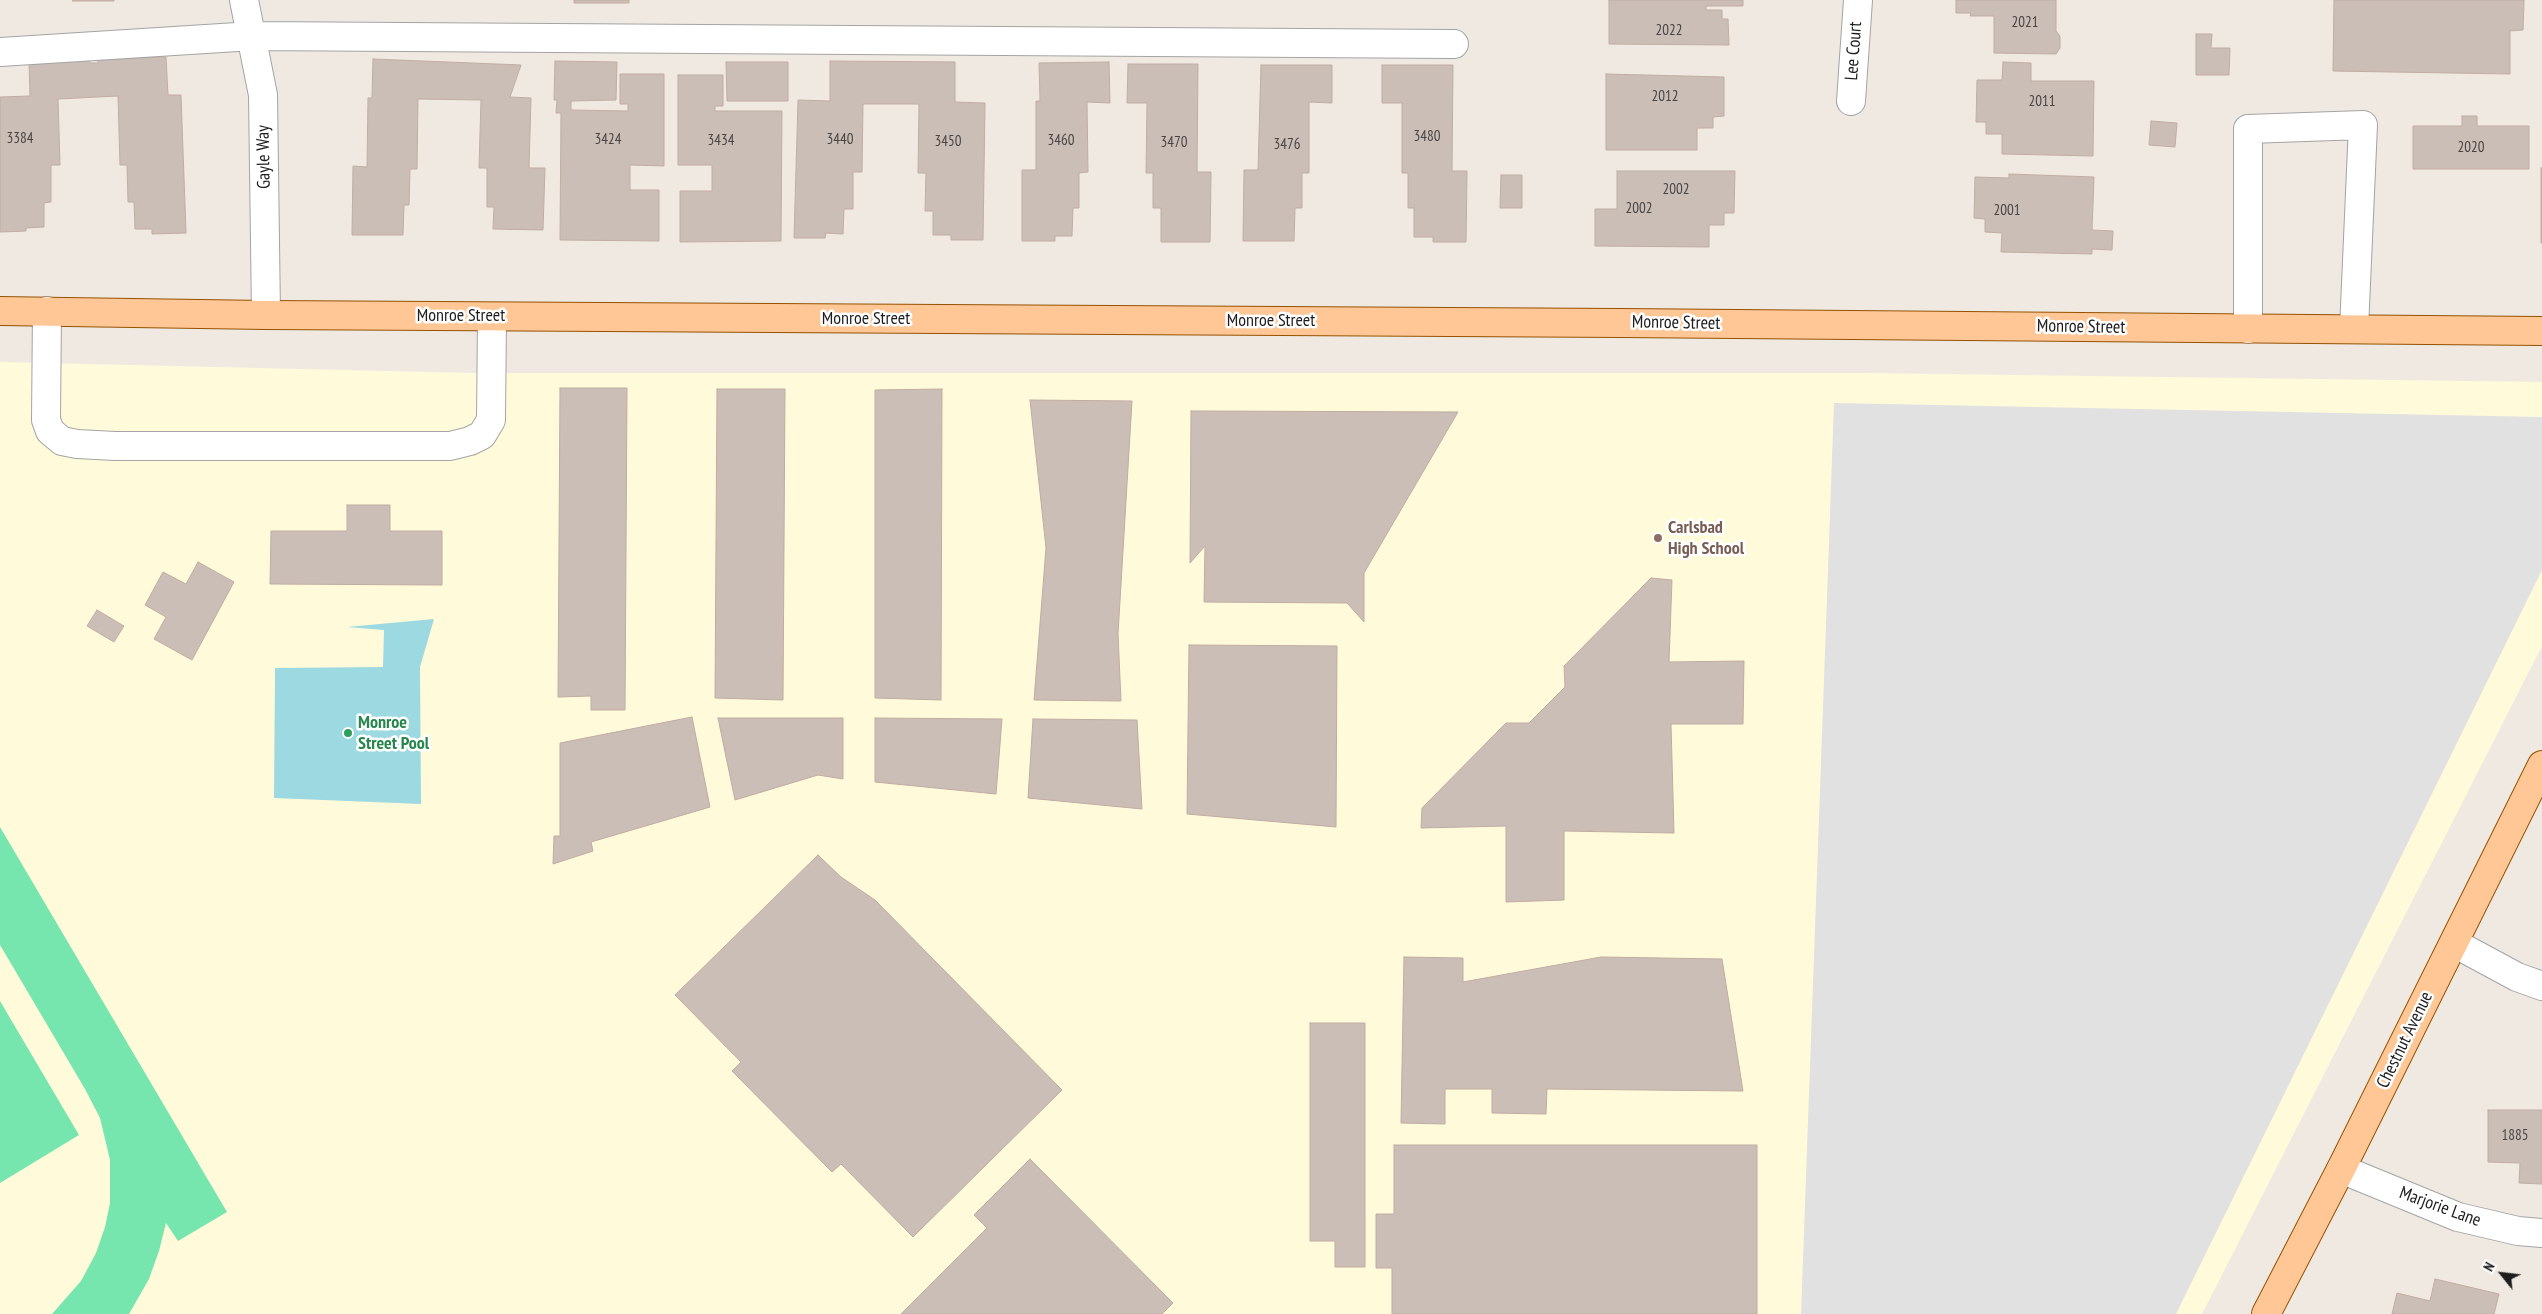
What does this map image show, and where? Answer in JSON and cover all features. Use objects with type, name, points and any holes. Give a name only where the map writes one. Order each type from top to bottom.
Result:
[{"type":"main road","name":"Monroe Street","points":[[0,311],[492,317],[1621,322],[2542,331]]},
{"type":"main road","name":"Chestnut Avenue","points":[[2266,1314],[2341,1169],[2542,765]]},
{"type":"street","name":"Gayle Way","points":[[244,0],[263,95],[266,315]]},
{"type":"street","name":"Lee Court","points":[[1851,102],[1858,0]]},
{"type":"street","points":[[0,52],[252,36],[1454,44]]},
{"type":"street","points":[[2248,329],[2248,129],[2363,125],[2354,329]]},
{"type":"street","points":[[47,311],[46,420],[50,431],[62,441],[77,444],[115,446],[450,446],[470,441],[482,435],[491,420],[492,317]]},
{"type":"street","points":[[2454,943],[2530,973],[2542,986]]},
{"type":"street","name":"Marjorie Lane","points":[[2341,1169],[2458,1217],[2518,1231],[2542,1233]]},
{"type":"shaded area","name":"Carlsbad High School","points":[[0,362],[473,373],[1864,373],[2542,382],[2542,646],[2202,1314],[0,1314]]},
{"type":"shaded area","points":[[1834,403],[2542,417],[2542,570],[2176,1314],[1801,1314]]},
{"type":"green space","points":[[0,827],[227,1212],[178,1241],[166,1223],[149,1279],[129,1314],[52,1314],[81,1281],[96,1253],[105,1227],[110,1203],[110,1160],[100,1118],[85,1089],[0,945]]},
{"type":"green space","points":[[0,1001],[79,1135],[0,1183]]},
{"type":"water","name":"Monroe Street Pool","points":[[434,619],[420,667],[421,804],[274,798],[275,668],[383,667],[384,630],[347,627]]},
{"type":"building","points":[[114,0],[114,1],[72,1]]},
{"type":"building","points":[[574,0],[629,0],[629,3],[574,3]]},
{"type":"building","points":[[1609,0],[1743,0],[1743,6],[1706,6],[1706,10],[1722,10],[1722,19],[1728,19],[1729,45],[1609,44]]},
{"type":"building","points":[[1956,0],[2056,0],[2056,31],[2060,36],[2060,48],[2056,54],[1994,53],[1994,16],[1970,16],[1971,13],[1956,13]]},
{"type":"building","points":[[2334,0],[2524,0],[2523,30],[2510,31],[2510,74],[2333,71]]},
{"type":"building","points":[[2196,34],[2212,34],[2211,48],[2230,48],[2229,75],[2196,75]]},
{"type":"building","points":[[89,56],[90,63],[98,63],[98,59],[166,57],[168,95],[181,95],[186,233],[152,234],[152,229],[135,229],[134,202],[128,202],[127,165],[120,165],[118,96],[58,99],[60,165],[51,165],[51,202],[44,203],[44,227],[26,228],[26,231],[0,232],[0,97],[30,96],[29,59]]},
{"type":"building","points":[[373,59],[521,65],[510,97],[531,98],[529,168],[545,168],[543,230],[493,229],[494,207],[487,207],[487,168],[479,168],[481,100],[418,99],[417,169],[410,169],[409,205],[404,205],[403,235],[352,235],[353,166],[367,167],[368,98],[372,98]]},
{"type":"building","points":[[555,61],[617,62],[616,100],[571,101],[571,110],[628,111],[628,104],[620,104],[620,74],[664,74],[664,166],[630,165],[630,190],[659,190],[659,241],[560,240],[561,113],[556,113],[557,100],[554,100]]},
{"type":"building","points":[[830,61],[955,62],[955,102],[985,103],[983,240],[951,240],[951,235],[933,235],[933,211],[925,211],[926,173],[918,173],[919,104],[863,104],[862,172],[853,172],[853,209],[844,209],[843,234],[826,233],[825,238],[794,238],[798,100],[830,101]]},
{"type":"building","points":[[726,62],[788,62],[788,101],[727,101]]},
{"type":"building","points":[[1109,62],[1110,103],[1087,102],[1088,172],[1079,173],[1079,208],[1073,208],[1072,236],[1055,236],[1055,241],[1022,241],[1022,170],[1036,170],[1036,101],[1040,101],[1039,63]]},
{"type":"building","points":[[2003,62],[2031,63],[2031,81],[2094,81],[2093,156],[2002,154],[2002,134],[1986,134],[1986,122],[1976,122],[1977,80],[2002,80]]},
{"type":"building","points":[[1128,64],[1198,64],[1197,172],[1211,172],[1210,242],[1161,242],[1161,208],[1153,208],[1153,173],[1146,173],[1147,103],[1127,103]]},
{"type":"building","points":[[1261,65],[1332,65],[1332,103],[1309,102],[1309,173],[1302,173],[1302,208],[1295,208],[1294,241],[1243,241],[1244,170],[1258,170]]},
{"type":"building","points":[[1382,65],[1453,65],[1452,171],[1467,171],[1466,242],[1433,242],[1433,237],[1414,237],[1414,208],[1408,208],[1408,173],[1402,173],[1402,103],[1382,103]]},
{"type":"building","points":[[1606,74],[1724,77],[1724,116],[1713,117],[1713,128],[1697,128],[1697,150],[1606,150]]},
{"type":"building","points":[[678,75],[723,75],[723,106],[715,106],[715,111],[782,111],[781,241],[680,242],[680,191],[712,191],[712,165],[678,165]]},
{"type":"building","points":[[2462,116],[2477,116],[2477,126],[2529,126],[2529,169],[2413,169],[2413,126],[2462,126]]},
{"type":"building","points":[[2151,121],[2177,123],[2175,147],[2149,145]]},
{"type":"building","points":[[2542,168],[2542,243],[2541,243]]},
{"type":"building","points":[[1617,171],[1735,171],[1734,213],[1724,213],[1724,225],[1709,225],[1709,247],[1595,246],[1595,209],[1617,209]]},
{"type":"building","points":[[2009,174],[2094,177],[2092,230],[2113,231],[2112,250],[2092,249],[2092,254],[2001,252],[2002,233],[1985,232],[1985,219],[1974,218],[1975,177],[2009,178]]},
{"type":"building","points":[[1501,175],[1522,175],[1522,208],[1500,208]]},
{"type":"building","points":[[560,388],[627,388],[625,710],[591,710],[591,696],[558,697]]},
{"type":"building","points":[[717,389],[785,389],[783,700],[715,698]]},
{"type":"building","points":[[942,389],[941,700],[875,698],[875,390]]},
{"type":"building","points":[[1030,400],[1132,401],[1118,634],[1121,701],[1034,700],[1046,548]]},
{"type":"building","points":[[1191,411],[1458,412],[1364,573],[1364,622],[1347,603],[1204,602],[1205,546],[1190,563]]},
{"type":"building","points":[[347,505],[390,505],[390,531],[442,531],[442,585],[270,584],[271,531],[347,531]]},
{"type":"building","points":[[198,562],[234,582],[192,660],[154,639],[166,617],[145,605],[163,572],[186,584]]},
{"type":"building","points":[[1651,578],[1672,580],[1669,662],[1744,661],[1743,724],[1671,724],[1674,833],[1564,831],[1564,900],[1506,902],[1506,826],[1421,828],[1422,808],[1506,723],[1529,723],[1565,687],[1564,666]]},
{"type":"building","points":[[97,610],[124,626],[114,642],[87,626]]},
{"type":"building","points":[[1189,645],[1337,646],[1336,827],[1187,814]]},
{"type":"building","points":[[692,717],[710,807],[591,842],[593,851],[553,864],[554,836],[560,836],[560,743]]},
{"type":"building","points":[[718,718],[843,718],[843,779],[818,775],[735,800]]},
{"type":"building","points":[[875,718],[1002,719],[996,794],[875,782]]},
{"type":"building","points":[[1033,719],[1137,720],[1142,809],[1028,798]]},
{"type":"building","points":[[818,855],[841,877],[875,900],[1062,1090],[913,1237],[841,1164],[832,1172],[732,1071],[741,1062],[675,995]]},
{"type":"building","points":[[1404,957],[1463,958],[1463,982],[1601,957],[1722,959],[1743,1091],[1547,1089],[1546,1114],[1492,1113],[1492,1089],[1445,1089],[1445,1124],[1401,1123]]},
{"type":"building","points":[[1310,1023],[1365,1023],[1365,1267],[1335,1267],[1335,1241],[1310,1241]]},
{"type":"building","points":[[2488,1110],[2542,1110],[2542,1184],[2519,1183],[2520,1163],[2488,1162]]},
{"type":"building","points":[[1394,1145],[1757,1145],[1757,1314],[1392,1314],[1392,1268],[1376,1268],[1376,1214],[1394,1214]]},
{"type":"building","points":[[1030,1159],[1173,1303],[1162,1314],[901,1314],[987,1228],[974,1215]]},
{"type":"building","points":[[2435,1279],[2499,1294],[2494,1314],[2392,1314],[2397,1293],[2430,1301]]},
{"type":"place","name":"Carlsbad High School","points":[[1658,538]]},
{"type":"place","name":"Monroe Street Pool","points":[[348,733]]}]
